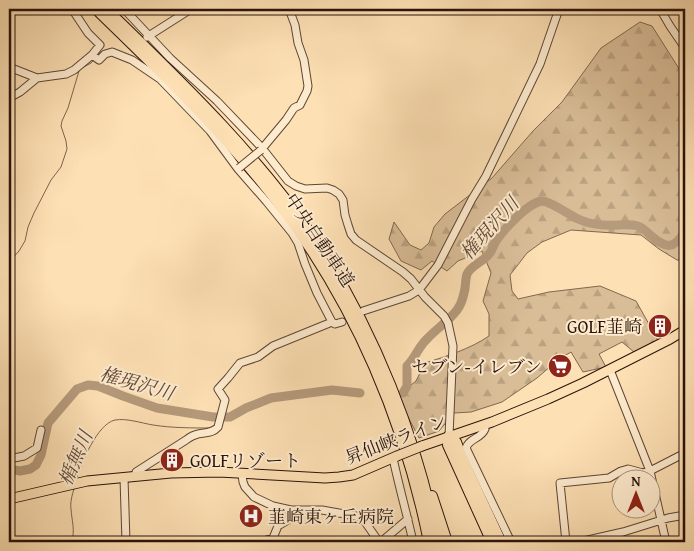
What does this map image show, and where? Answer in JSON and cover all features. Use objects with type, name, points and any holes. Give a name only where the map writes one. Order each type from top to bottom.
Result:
[{"type":"highway","name":"中央自動車道","points":[[96,9],[208,120],[245,163],[282,208],[335,288],[376,371],[389,402],[414,480],[429,542]]},
{"type":"highway","name":"中央自動車道","points":[[106,9],[168,68],[220,123],[288,205],[315,241],[337,276],[365,330],[407,432],[437,542]]},
{"type":"highway","points":[[407,432],[426,476],[447,542]]},
{"type":"highway","points":[[449,436],[456,442],[493,542]]},
{"type":"highway","points":[[414,480],[424,542]]},
{"type":"highway","points":[[476,498],[502,542]]},
{"type":"main road","name":"昇仙峡ライン","points":[[9,499],[87,481],[135,476],[195,472],[325,478],[353,474],[548,399],[610,370],[685,330]]},
{"type":"street","points":[[9,66],[37,78],[66,74],[92,55],[100,45],[88,33],[72,9]]},
{"type":"street","points":[[124,9],[147,37],[217,101],[288,181],[306,189],[327,188],[339,194],[343,200],[351,234],[356,240],[403,272],[446,320],[453,346],[449,436]]},
{"type":"street","points":[[147,37],[191,9]]},
{"type":"street","points":[[239,169],[261,149],[294,108],[300,105],[307,92],[308,86],[304,60],[289,9]]},
{"type":"street","points":[[363,311],[403,299],[419,290],[438,265],[486,176],[540,64],[559,9]]},
{"type":"street","points":[[660,9],[685,48]]},
{"type":"street","points":[[92,55],[99,60],[105,54],[112,52],[128,54],[132,60],[173,92],[210,131],[292,233],[298,243],[317,293],[332,322]]},
{"type":"street","points":[[9,98],[20,92],[37,78]]},
{"type":"street","points":[[135,476],[136,472],[194,435],[216,430],[225,400],[218,389],[240,363],[258,357],[273,346],[332,322],[335,324],[342,322]]},
{"type":"street","points":[[610,370],[649,468]]},
{"type":"street","points":[[483,425],[485,429],[483,433],[469,442],[466,448],[511,542]]},
{"type":"street","points":[[9,459],[24,456],[37,448],[41,430]]},
{"type":"street","points":[[656,468],[685,454]]},
{"type":"street","points":[[395,457],[400,492],[413,542]]},
{"type":"street","points":[[242,474],[245,487],[254,497],[273,506],[291,510],[322,510],[356,516],[363,519],[380,542],[408,519]]},
{"type":"street","points":[[566,542],[560,482],[612,476]]},
{"type":"street","points":[[124,478],[126,542]]},
{"type":"street","points":[[260,542],[273,538],[278,526],[288,520],[291,510]]},
{"type":"street","points":[[579,542],[685,515]]},
{"type":"street","points":[[662,520],[666,542]]},
{"type":"green space","points":[[640,22],[652,26],[685,77],[685,260],[677,260],[641,235],[571,230],[542,242],[527,253],[510,275],[512,291],[518,299],[549,292],[600,286],[636,301],[659,342],[634,352],[622,342],[599,354],[606,367],[583,372],[571,352],[502,402],[471,412],[454,413],[439,431],[419,438],[397,396],[416,381],[425,363],[450,355],[489,336],[489,314],[483,301],[491,273],[482,251],[458,261],[447,271],[432,261],[421,270],[401,261],[389,239],[394,222],[410,245],[421,250],[429,243],[434,227],[445,214],[492,178],[533,131],[562,102],[601,48]]},
{"type":"waterway","points":[[97,56],[103,46]]},
{"type":"waterway","points":[[82,68],[95,59]]},
{"type":"waterway","points":[[9,262],[25,241],[34,213],[51,180],[61,167],[67,149],[61,126],[79,71]]},
{"type":"waterway","name":"権現沢川","points":[[403,393],[407,386],[407,366],[424,342],[458,308],[463,297],[466,276],[469,271],[489,254],[504,230],[535,203],[544,201],[578,219],[593,224],[638,226],[665,245],[677,242],[685,231]]},
{"type":"waterway","name":"権現沢川","points":[[9,469],[20,471],[30,469],[36,465],[41,455],[48,423],[77,389],[88,385],[98,386],[157,408],[213,417],[230,417],[271,398],[332,390],[360,393]]},
{"type":"waterway","name":"楯無川","points":[[223,421],[230,417]]},
{"type":"waterway","name":"楯無川","points":[[76,480],[96,437],[108,423],[115,420],[129,420],[167,427],[211,428]]},
{"type":"waterway","name":"楯無川","points":[[72,542],[71,504],[74,489]]},
{"type":"place","name":"GOLF韮崎","points":[[660,326]]},
{"type":"place","name":"セブン-イレブン","points":[[560,366]]},
{"type":"place","name":"GOLFリゾート","points":[[172,460]]},
{"type":"place","name":"韮崎東ヶ丘病院","points":[[251,516]]}]
